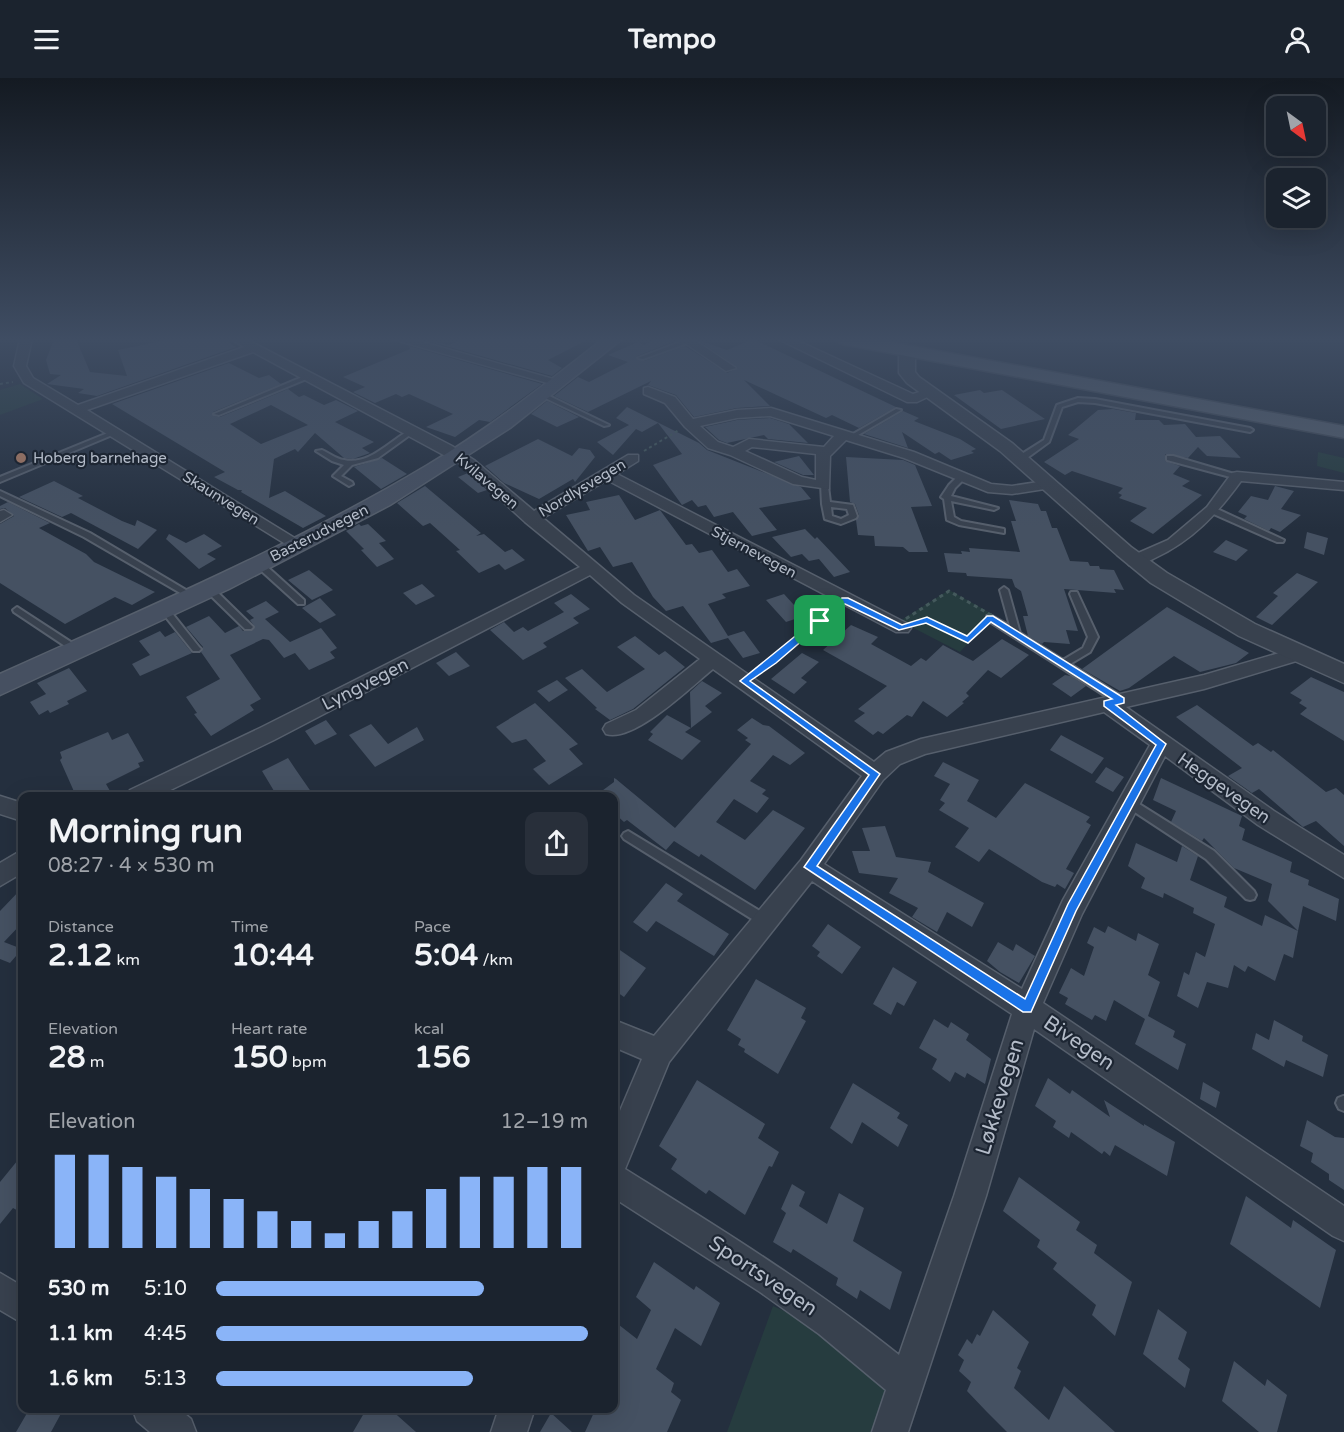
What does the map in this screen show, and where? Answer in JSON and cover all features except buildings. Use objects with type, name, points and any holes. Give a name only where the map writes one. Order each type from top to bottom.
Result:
[{"type":"main road","name":"Basterudvegen","points":[[0,685],[298,545],[388,497],[457,455],[530,402]]},
{"type":"main road","points":[[1185,402],[1344,432]]},
{"type":"street","name":"Skaunvegen","points":[[67,402],[298,545]]},
{"type":"street","points":[[78,409],[98,402]]},
{"type":"street","name":"Kvilavegen","points":[[353,402],[409,434],[457,455],[495,484],[531,519],[628,599],[875,774]]},
{"type":"street","points":[[672,402],[690,424],[713,445],[735,452],[780,474],[824,486],[823,455],[847,436]]},
{"type":"street","points":[[945,402],[1051,484],[1135,561],[1200,605],[1296,654],[1344,674]]},
{"type":"street","points":[[690,424],[760,411],[771,412],[918,458],[980,486],[1001,490],[1051,484]]},
{"type":"street","points":[[723,417],[749,443],[826,452]]},
{"type":"street","points":[[735,452],[749,443]]},
{"type":"street","name":"Nordlysvegen","points":[[531,519],[633,458]]},
{"type":"street","name":"Stjernevegen","points":[[607,474],[902,628]]},
{"type":"street","points":[[1135,561],[1174,543],[1212,510],[1237,476],[1344,486]]},
{"type":"street","name":"Lyngvegen","points":[[146,792],[267,734],[590,568]]},
{"type":"street","points":[[618,1150],[659,1052],[809,867],[875,774],[894,758],[921,747],[1204,682],[1296,654]]},
{"type":"street","points":[[613,729],[643,715],[713,659]]},
{"type":"street","name":"Heggevegen","points":[[1114,702],[1161,744],[1285,831],[1344,868]]},
{"type":"street","name":"Løkkevegen","points":[[890,1432],[970,1196],[1027,1008],[1072,908],[1161,744]]},
{"type":"street","points":[[0,805],[18,811]]},
{"type":"street","points":[[0,876],[18,863]]},
{"type":"street","name":"Bivegen","points":[[809,867],[1027,1008],[1344,1225]]},
{"type":"street","points":[[618,1035],[659,1052]]},
{"type":"street","name":"Sportsvegen","points":[[618,1183],[772,1280],[831,1322],[905,1383]]},
{"type":"street","points":[[0,1290],[18,1303]]},
{"type":"street","points":[[509,1432],[515,1413]]},
{"type":"lane","points":[[217,414],[246,402]]},
{"type":"lane","points":[[571,402],[606,425]]},
{"type":"lane","points":[[1020,459],[1047,441],[1059,406],[1071,402]]},
{"type":"lane","points":[[1101,402],[1250,430]]},
{"type":"lane","points":[[847,436],[898,410]]},
{"type":"lane","points":[[0,480],[115,432]]},
{"type":"lane","points":[[366,454],[409,434]]},
{"type":"lane","points":[[349,484],[337,476],[349,464],[369,457],[409,434]]},
{"type":"lane","points":[[320,452],[349,464]]},
{"type":"lane","points":[[1170,458],[1237,476]]},
{"type":"lane","points":[[961,478],[947,490],[945,497],[952,520],[1001,531]]},
{"type":"lane","points":[[824,486],[826,504]]},
{"type":"lane","points":[[0,493],[200,592],[248,627]]},
{"type":"lane","points":[[945,497],[994,508]]},
{"type":"lane","points":[[1212,510],[1280,540]]},
{"type":"lane","points":[[259,564],[302,602]]},
{"type":"lane","points":[[1004,590],[1016,633]]},
{"type":"lane","points":[[1064,664],[1087,650],[1093,637],[1074,594]]},
{"type":"lane","points":[[164,609],[195,649]]},
{"type":"lane","points":[[17,610],[76,650]]},
{"type":"lane","points":[[990,618],[1064,664],[1114,702]]},
{"type":"lane","points":[[1128,802],[1210,855],[1250,895]]},
{"type":"lane","points":[[628,836],[764,920]]},
{"type":"path","points":[[633,458],[690,424]]},
{"type":"path","points":[[949,591],[992,615],[968,640],[927,620],[902,628],[904,620],[949,591]]},
{"type":"path","points":[[744,681],[773,661],[845,600]]},
{"type":"green space","points":[[0,402],[34,402],[0,415]]},
{"type":"green space","points":[[1318,452],[1344,458],[1344,473],[1317,466]]},
{"type":"green space","points":[[949,590],[994,615],[960,652],[900,621]]},
{"type":"green space","points":[[773,1306],[898,1361],[892,1432],[727,1432]]},
{"type":"place","name":"Hoberg barnehage","points":[[21,458]]},
{"type":"route","points":[[845,600],[902,628],[927,620],[968,640],[990,618],[1121,701],[1107,704],[1161,744],[1094,864],[1027,1008],[809,867],[875,774],[744,681],[773,661],[820,621],[845,600]]}]
